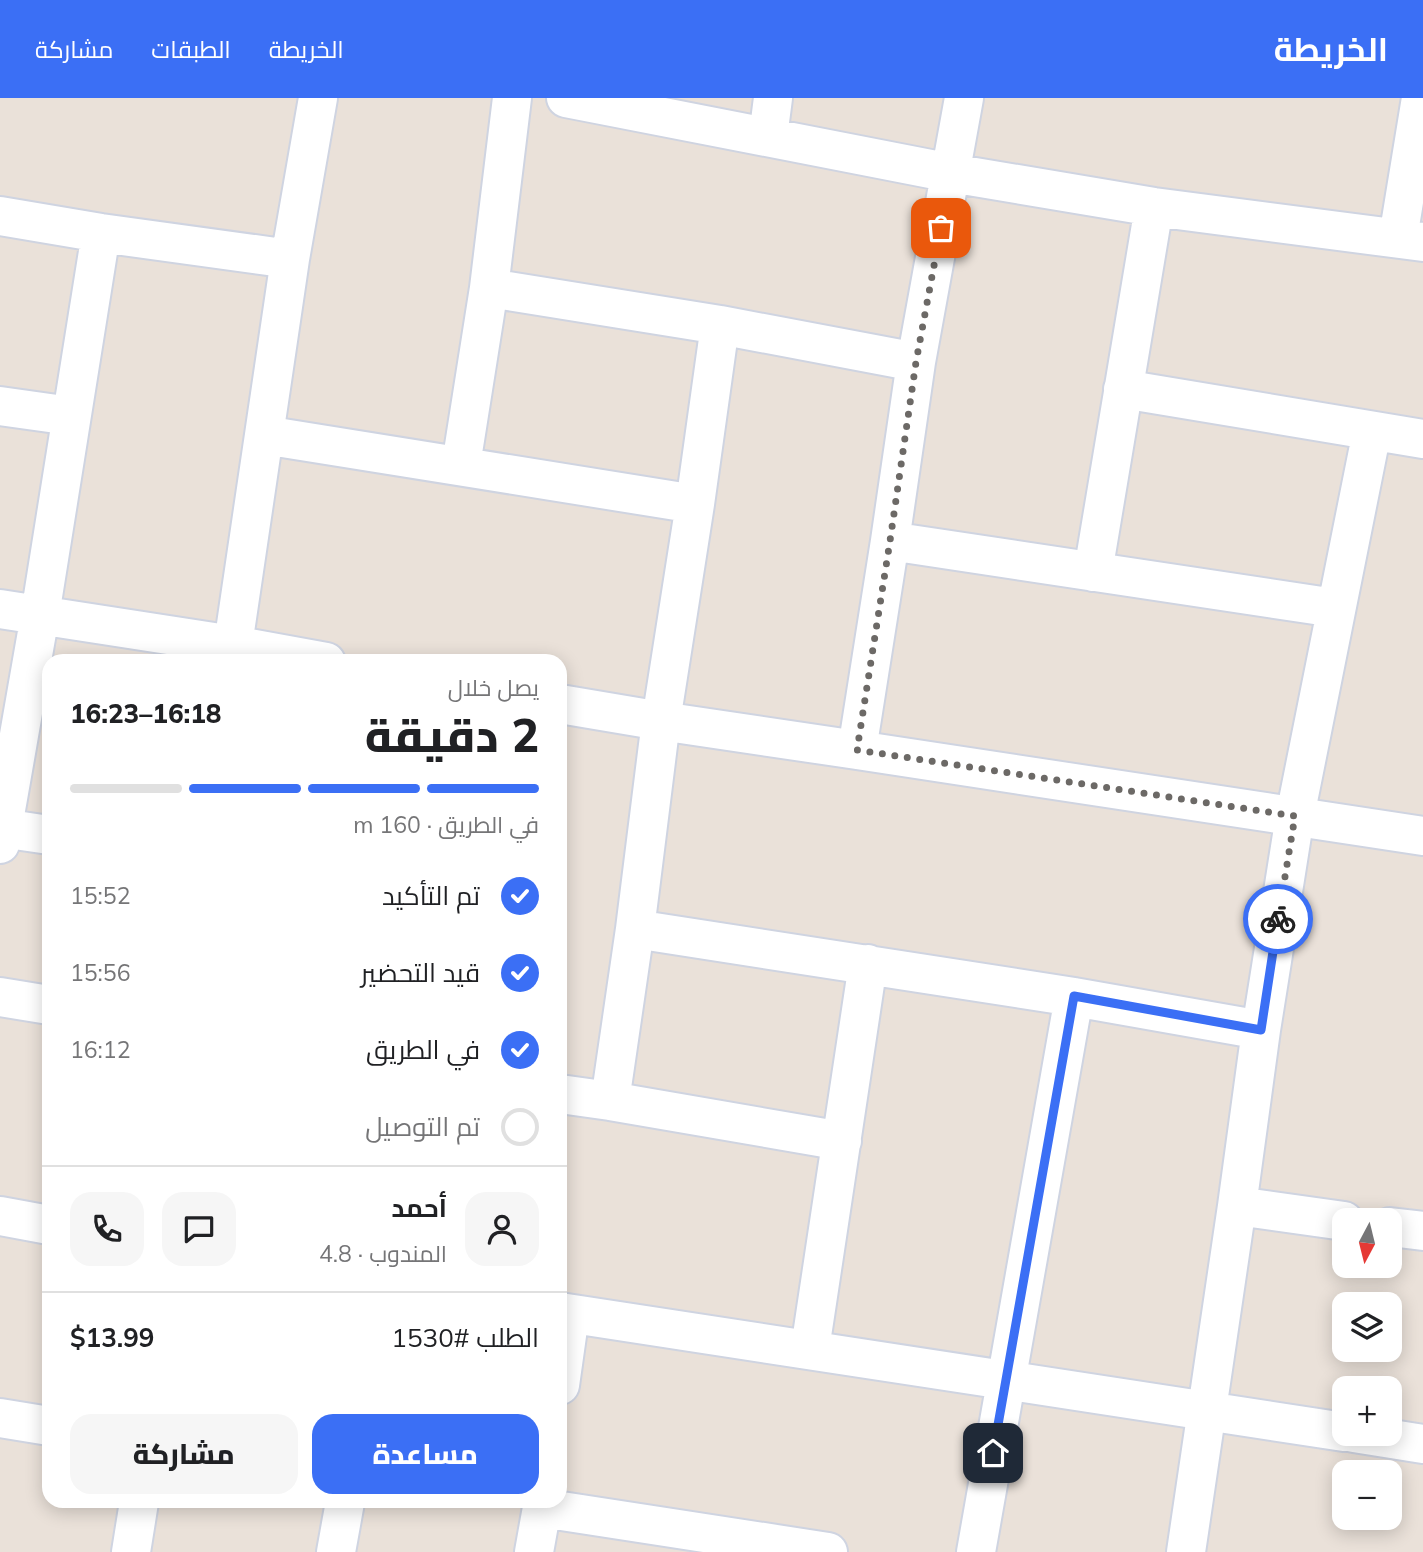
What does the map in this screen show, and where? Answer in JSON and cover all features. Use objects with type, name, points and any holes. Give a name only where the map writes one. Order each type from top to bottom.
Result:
[{"type":"street","points":[[233,645],[290,259],[318,98]]},
{"type":"street","points":[[461,465],[489,288],[512,98]]},
{"type":"street","points":[[566,98],[951,173],[1154,207],[1411,240],[1421,98]]},
{"type":"street","points":[[768,137],[773,98]]},
{"type":"street","points":[[857,750],[916,362],[964,98]]},
{"type":"street","points":[[1093,572],[1154,207]]},
{"type":"street","points":[[0,216],[290,259]]},
{"type":"street","points":[[42,835],[1,836],[40,615],[101,233]]},
{"type":"street","points":[[489,288],[720,325],[916,362]]},
{"type":"street","points":[[610,1101],[661,721],[720,325]]},
{"type":"street","points":[[1123,389],[1423,439]]},
{"type":"street","points":[[0,406],[71,416]]},
{"type":"street","points":[[1186,1552],[1261,1030],[1295,816],[1372,431]]},
{"type":"street","points":[[264,435],[695,504]]},
{"type":"street","points":[[890,541],[1335,608]]},
{"type":"street","points":[[0,609],[282,654]]},
{"type":"street","points":[[567,705],[1423,836]]},
{"type":"street","points":[[635,929],[1074,996],[1261,1030]]},
{"type":"street","points":[[810,1349],[868,964]]},
{"type":"street","points":[[976,1552],[1074,996]]},
{"type":"street","points":[[0,997],[42,1004]]},
{"type":"street","points":[[567,1095],[842,1141]]},
{"type":"street","points":[[1237,1206],[1332,1219]]},
{"type":"street","points":[[0,1216],[42,1224]]},
{"type":"street","points":[[567,1313],[1332,1430]]},
{"type":"street","points":[[0,1418],[42,1425]]},
{"type":"street","points":[[1402,1441],[1423,1444]]},
{"type":"street","points":[[131,1552],[138,1508]]},
{"type":"street","points":[[336,1552],[344,1508]]},
{"type":"street","points":[[534,1552],[542,1508]]},
{"type":"street","points":[[560,1508],[787,1549],[828,1552]]},
{"type":"way so far","points":[[941,228],[916,362],[857,750],[1295,816],[1278,919]]},
{"type":"route","points":[[993,1453],[1074,996],[1261,1030],[1278,919]]}]
